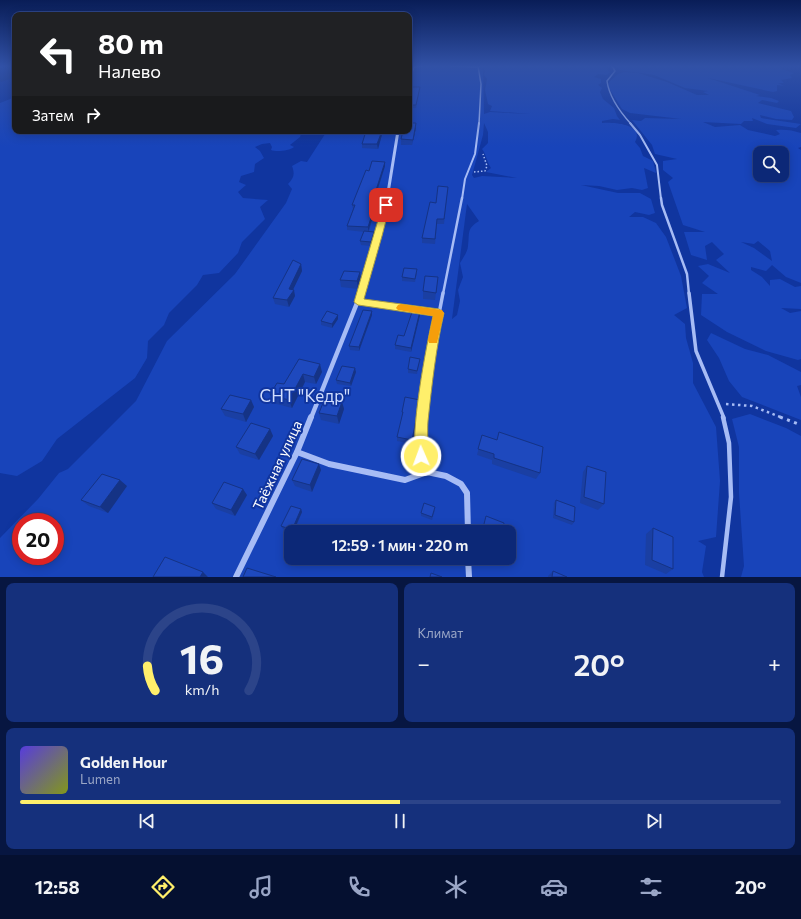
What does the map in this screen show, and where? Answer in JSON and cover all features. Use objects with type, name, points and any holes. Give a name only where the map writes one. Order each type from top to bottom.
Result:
[{"type":"street","name":"Таёжная улица","points":[[236,577],[297,452],[358,302],[386,205],[398,134]]},
{"type":"street","points":[[297,452],[329,464],[405,480],[427,472],[446,476],[461,484],[467,493],[469,510],[468,525]]},
{"type":"street","points":[[468,565],[469,577]]},
{"type":"lane","points":[[427,472],[421,456],[421,437],[433,339],[468,170],[473,163],[482,101],[481,93]]},
{"type":"lane","points":[[611,93],[623,115],[640,135],[657,165],[662,205],[687,274],[696,351],[725,421],[729,442],[730,497],[722,577]]},
{"type":"lane","points":[[358,302],[439,313]]},
{"type":"path","points":[[468,170],[479,173],[485,172],[487,166],[477,142]]},
{"type":"path","points":[[719,404],[752,406],[801,425]]},
{"type":"green space","name":"СНТ \"Кедр\"","points":[[412,93],[484,93],[484,114],[490,112],[531,114],[490,111],[492,106],[488,104],[486,93],[600,93],[603,99],[614,108],[620,120],[613,119],[602,121],[602,123],[626,125],[636,131],[637,136],[635,142],[640,148],[643,156],[653,161],[656,173],[644,168],[648,188],[642,190],[632,188],[617,190],[599,186],[581,185],[618,193],[640,193],[651,199],[655,213],[649,215],[635,212],[629,217],[643,217],[656,223],[666,237],[681,276],[687,308],[674,315],[685,324],[686,338],[693,363],[693,383],[716,427],[720,481],[716,537],[698,541],[706,546],[702,572],[704,577],[0,577],[0,538],[12,526],[12,565],[64,565],[64,513],[24,513],[59,473],[68,469],[136,401],[167,341],[235,274],[286,203],[292,189],[288,184],[292,180],[293,176],[292,166],[301,161],[307,162],[325,134],[412,134]],"holes":[[[484,123],[488,132],[488,143],[482,149],[491,168],[486,172],[517,178],[482,176],[474,178],[472,175],[483,135]],[[467,204],[479,221],[470,229],[467,250],[460,263],[463,277],[458,290],[460,301],[457,315],[452,319]]]},
{"type":"green space","points":[[612,93],[692,93],[697,95],[709,95],[705,93],[754,93],[760,95],[756,96],[771,98],[779,101],[777,103],[762,100],[758,103],[791,111],[794,117],[792,120],[776,119],[760,115],[761,118],[801,124],[796,128],[767,124],[752,118],[753,121],[744,121],[741,124],[703,122],[715,127],[740,125],[748,130],[775,136],[780,134],[776,130],[788,130],[801,133],[801,147],[798,148],[801,150],[801,283],[786,277],[772,265],[766,271],[751,267],[751,270],[762,277],[770,286],[770,280],[780,279],[795,287],[801,286],[801,309],[781,308],[790,313],[801,311],[801,359],[798,360],[766,351],[727,332],[701,315],[702,294],[718,294],[702,283],[709,276],[698,266],[708,264],[730,273],[716,260],[724,254],[712,242],[705,246],[707,260],[691,255],[684,232],[705,232],[683,225],[668,182],[673,178],[663,170],[663,161],[677,159],[655,154],[652,145],[632,120],[641,121],[645,118],[681,119],[630,113],[622,109]],"holes":[[[758,241],[770,251],[772,261],[754,248],[741,242],[754,244]]]},
{"type":"green space","points":[[12,98],[12,134],[301,134],[300,137],[290,145],[294,147],[289,149],[273,151],[271,150],[272,147],[270,143],[255,147],[260,151],[264,158],[255,164],[254,172],[241,176],[239,182],[246,185],[238,192],[243,198],[268,200],[260,207],[265,219],[242,242],[238,253],[219,273],[203,275],[197,285],[169,313],[164,325],[148,341],[147,358],[135,378],[57,439],[42,461],[17,476],[0,473],[0,103]]},
{"type":"green space","points":[[711,333],[745,349],[768,355],[801,372],[801,385],[797,386],[801,397],[801,420],[742,397],[729,381],[719,358],[707,340]]},
{"type":"green space","points":[[750,414],[786,428],[801,436],[801,577],[741,577],[744,566],[739,493],[739,447],[732,419]]},
{"type":"building","points":[[412,93],[419,93],[416,105],[412,105]]},
{"type":"building","points":[[412,123],[416,123],[413,140],[401,139],[402,134],[412,134]]},
{"type":"building","points":[[365,134],[381,134],[377,144],[362,144]]},
{"type":"building","points":[[372,161],[385,162],[370,209],[374,209],[368,227],[347,226],[355,205],[352,205],[366,170],[369,171]]},
{"type":"building","points":[[438,186],[448,187],[444,219],[437,219],[435,239],[422,238],[430,202],[436,203]]},
{"type":"building","points":[[364,231],[374,232],[371,242],[360,241]]},
{"type":"building","points":[[293,260],[301,264],[289,289],[294,290],[287,300],[273,298]]},
{"type":"building","points":[[404,268],[417,269],[415,279],[402,277]]},
{"type":"building","points":[[344,271],[360,272],[357,281],[340,280]]},
{"type":"building","points":[[425,276],[438,277],[436,293],[423,291]]},
{"type":"building","points":[[413,309],[420,311],[411,348],[395,345],[398,335],[404,336]]},
{"type":"building","points":[[363,310],[372,311],[359,347],[349,346]]},
{"type":"building","points":[[327,311],[338,315],[332,324],[321,321]]},
{"type":"building","points":[[410,357],[420,359],[417,371],[408,369]]},
{"type":"building","points":[[299,359],[320,364],[314,377],[303,374],[289,400],[270,395],[277,383],[284,384]]},
{"type":"building","points":[[342,366],[355,368],[350,383],[336,380]]},
{"type":"building","points":[[230,395],[251,400],[243,414],[221,409]]},
{"type":"building","points":[[405,397],[420,400],[412,440],[397,437]]},
{"type":"building","points":[[325,398],[342,402],[337,416],[319,413]]},
{"type":"building","points":[[251,423],[270,429],[255,454],[236,447]]},
{"type":"building","points":[[499,432],[543,447],[540,473],[494,458],[494,454],[478,449],[482,435],[497,440]]},
{"type":"building","points":[[302,459],[319,464],[310,485],[292,480]]},
{"type":"building","points":[[587,466],[606,472],[604,504],[584,497]]},
{"type":"building","points":[[102,474],[120,480],[100,507],[81,500]]},
{"type":"building","points":[[224,482],[243,489],[231,510],[212,503]]},
{"type":"building","points":[[556,500],[575,507],[574,522],[555,515]]},
{"type":"building","points":[[424,503],[435,507],[432,517],[421,513]]},
{"type":"building","points":[[291,506],[301,509],[294,525],[284,525],[284,527],[281,526]]},
{"type":"building","points":[[486,516],[504,523],[504,525],[484,525]]},
{"type":"building","points":[[653,528],[673,537],[673,569],[652,560]]},
{"type":"building","points":[[165,557],[203,572],[200,577],[153,577]]},
{"type":"building","points":[[247,568],[276,577],[243,577]]},
{"type":"building","points":[[553,571],[567,577],[552,577]]},
{"type":"building","points":[[431,573],[442,577],[430,577]]},
{"type":"slow traffic","points":[[401,308],[439,313],[433,340]]},
{"type":"route","points":[[386,205],[358,302],[439,313],[433,339],[424,400],[421,456]]}]
